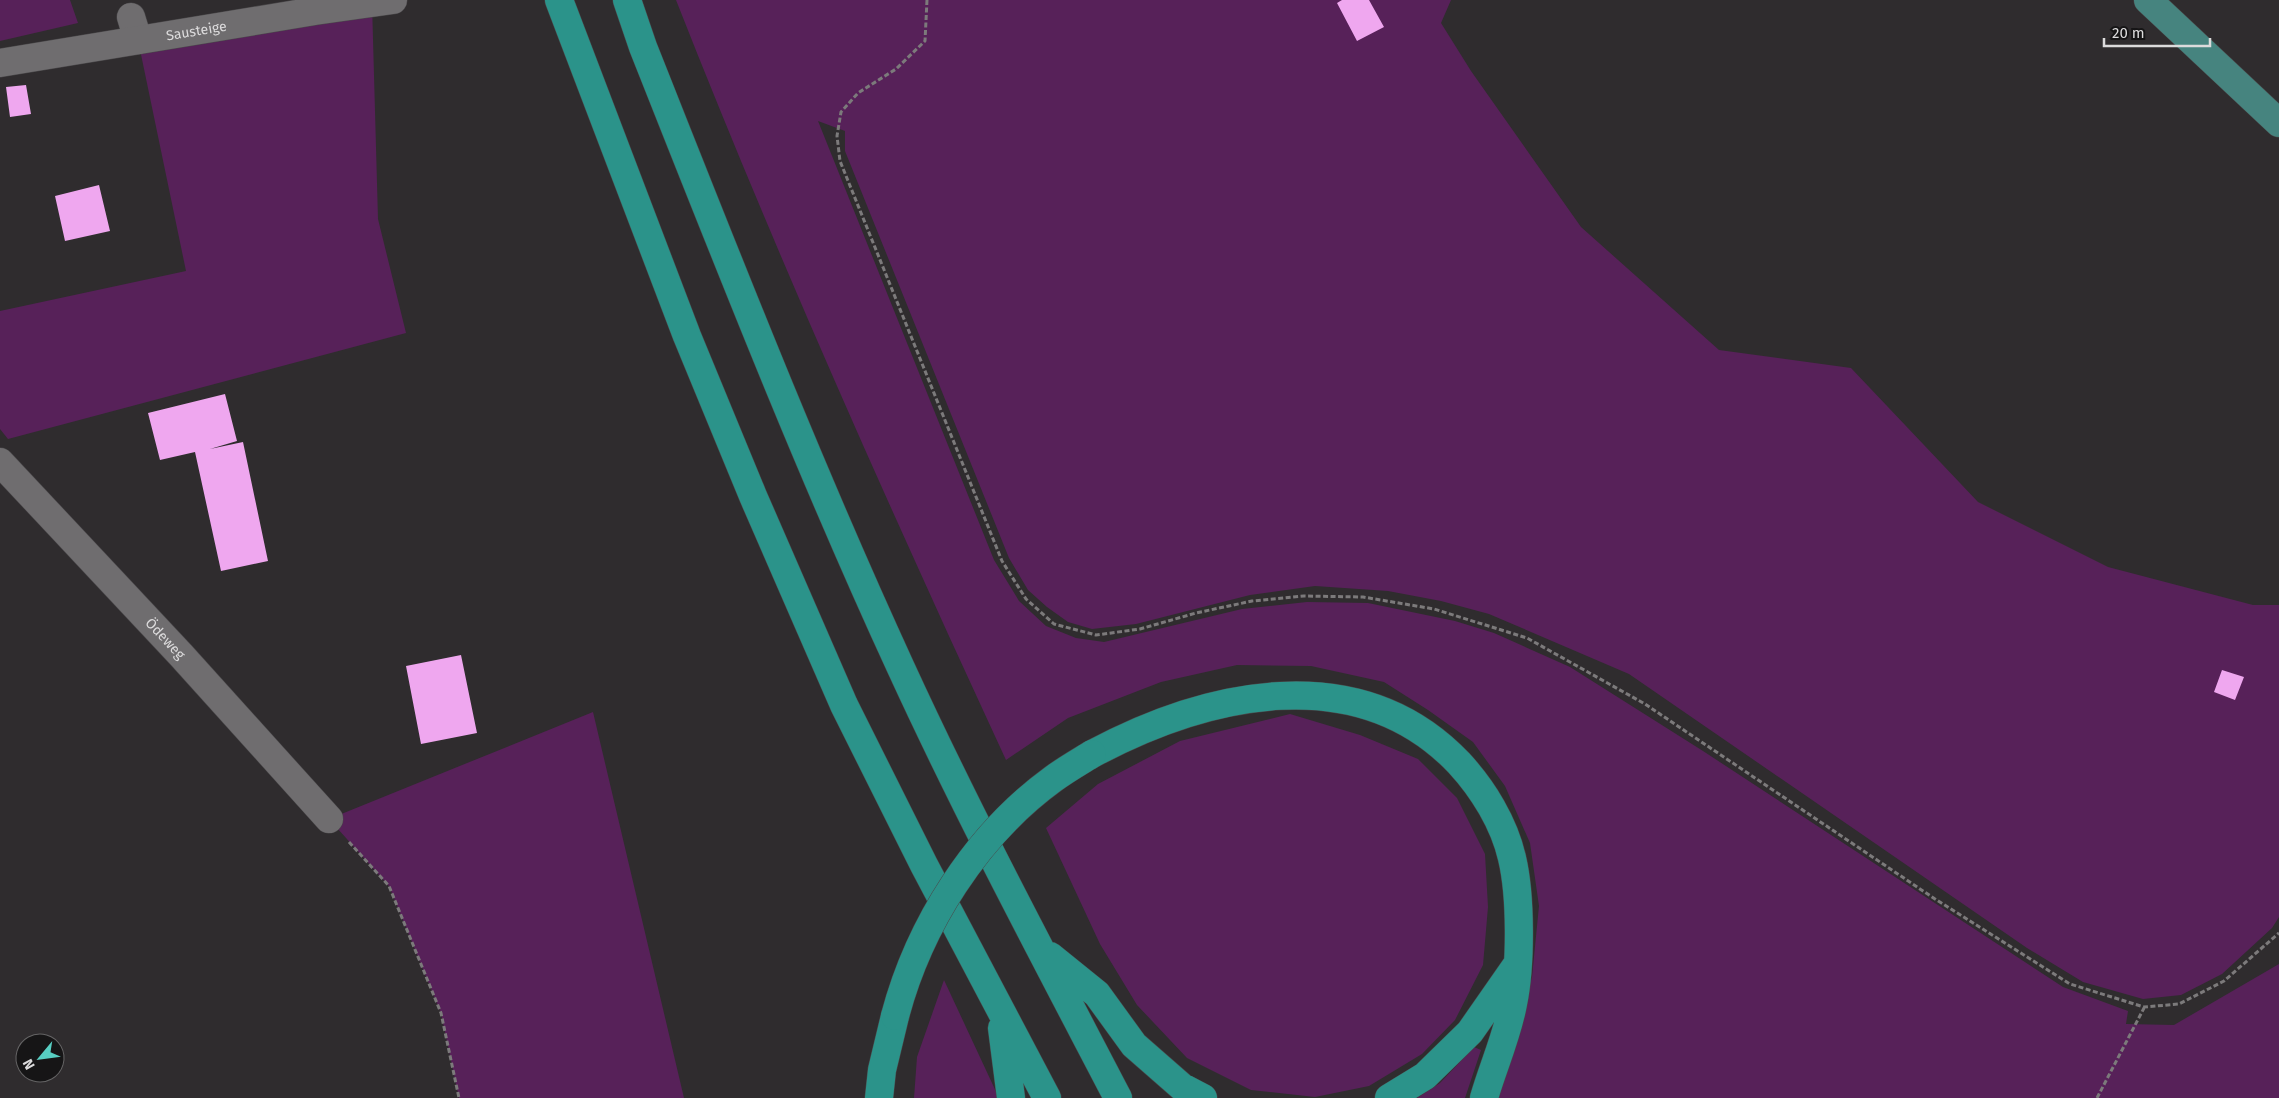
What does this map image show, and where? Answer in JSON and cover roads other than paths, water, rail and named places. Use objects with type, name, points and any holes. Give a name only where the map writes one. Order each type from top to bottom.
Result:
[{"type":"highway","points":[[559,0],[573,42],[687,336],[753,496],[840,696],[924,865],[1046,1098]]},
{"type":"highway","points":[[627,0],[643,47],[813,470],[905,678],[970,814],[1118,1098]]},
{"type":"highway","points":[[879,1098],[882,1070],[903,983],[924,934],[953,883],[984,845],[1017,810],[1052,779],[1092,754],[1138,730],[1171,717],[1222,704],[1272,696],[1316,696],[1347,700],[1412,724],[1445,749],[1471,776],[1496,814],[1512,857],[1519,916],[1513,1004],[1484,1098]]},
{"type":"highway","points":[[1041,949],[1097,994],[1134,1045],[1182,1087],[1203,1098]]},
{"type":"highway","points":[[1389,1098],[1425,1076],[1470,1032],[1516,965]]},
{"type":"highway","points":[[1000,1012],[1011,1098]]},
{"type":"main road","points":[[2148,0],[2279,123]]},
{"type":"street","name":"Sausteige","points":[[0,63],[134,28],[393,0]]},
{"type":"street","name":"Ödeweg","points":[[0,462],[181,655],[329,819]]}]
